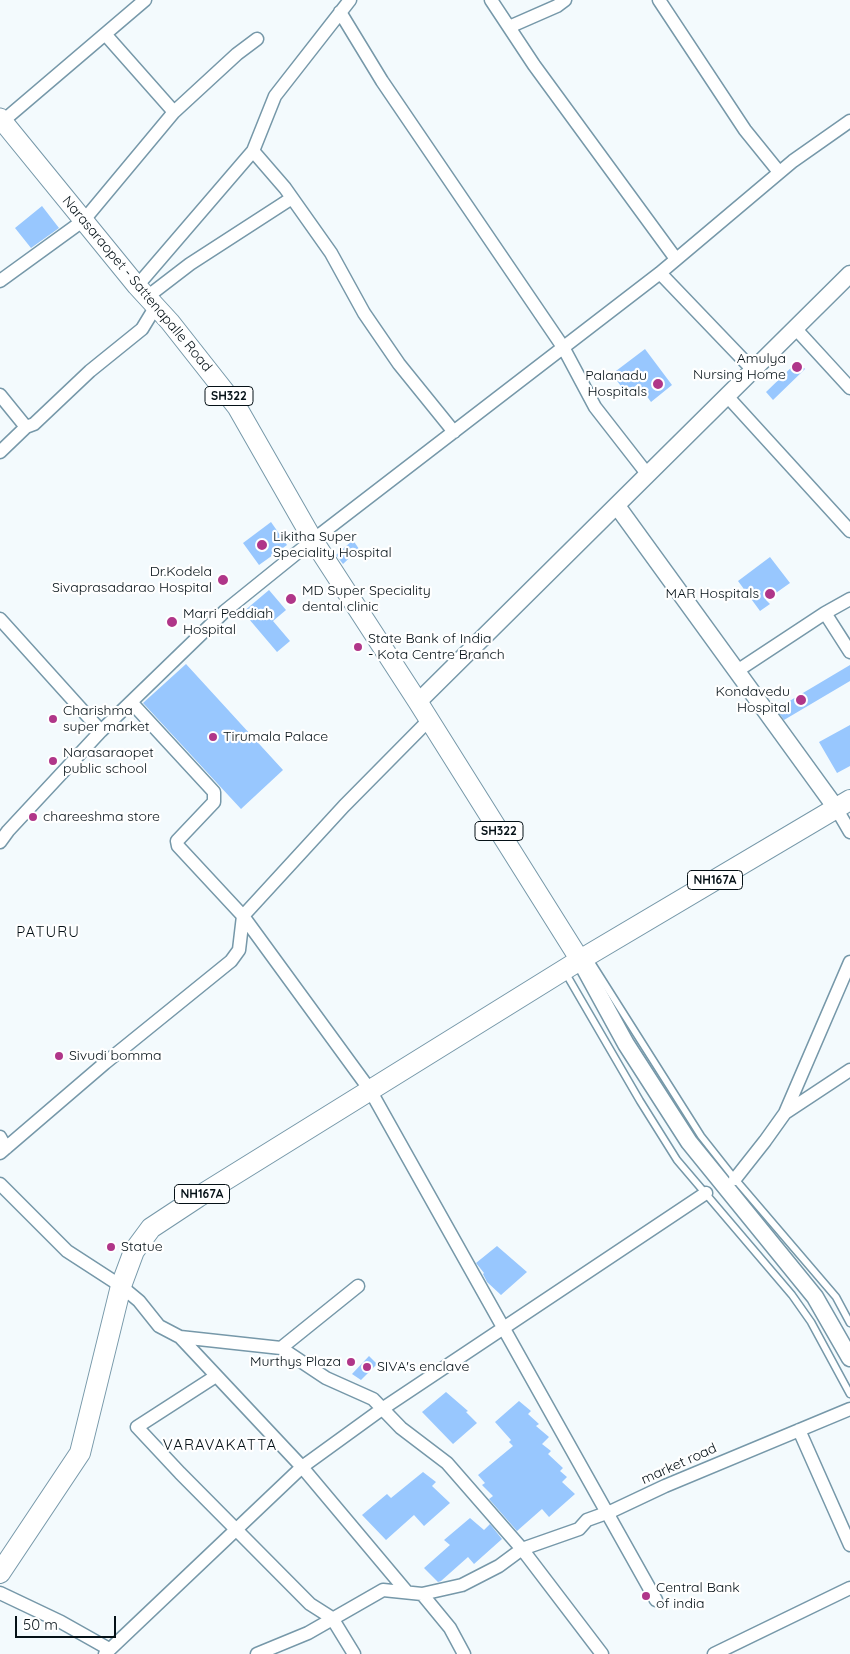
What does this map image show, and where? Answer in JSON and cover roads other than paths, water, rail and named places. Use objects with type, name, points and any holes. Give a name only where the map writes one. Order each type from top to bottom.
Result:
[{"type":"highway","name":"NH167A","points":[[0,1573],[80,1453],[121,1286],[134,1251],[151,1228],[577,962],[843,804]]},
{"type":"main road","name":"Narasaraopet - Sattenapalle Road","points":[[1,120],[146,296],[170,322],[237,407],[313,540],[418,702],[626,1044],[688,1142],[815,1297],[850,1358]]},
{"type":"main road","points":[[418,702],[850,274]]},
{"type":"main road","points":[[617,506],[737,671],[843,804]]},
{"type":"street","points":[[1,120],[145,0]]},
{"type":"street","points":[[0,452],[26,427],[34,424],[90,371],[142,329],[146,296],[253,151],[275,96],[350,0]]},
{"type":"street","points":[[491,0],[534,64],[676,259]]},
{"type":"street","points":[[509,28],[566,0]]},
{"type":"street","points":[[659,0],[740,122],[779,172]]},
{"type":"street","points":[[340,12],[382,80],[563,347],[595,408],[648,475]]},
{"type":"street","points":[[105,34],[174,112]]},
{"type":"street","points":[[0,281],[84,220],[174,112],[237,54],[257,39]]},
{"type":"street","points":[[0,842],[8,830],[101,731],[225,611],[313,540],[660,273],[779,172],[850,121]]},
{"type":"street","points":[[253,151],[292,198],[331,253],[364,313],[399,364],[454,432]]},
{"type":"street","points":[[146,296],[190,264],[292,198]]},
{"type":"street","points":[[660,273],[753,370]]},
{"type":"street","points":[[795,328],[850,388]]},
{"type":"street","points":[[0,395],[26,427]]},
{"type":"street","points":[[728,396],[850,530]]},
{"type":"street","points":[[737,671],[825,613],[850,599]]},
{"type":"street","points":[[825,613],[850,652]]},
{"type":"street","points":[[0,619],[101,731]]},
{"type":"street","points":[[131,702],[214,792],[214,802],[177,841],[178,846],[243,916],[370,1090],[656,1600]]},
{"type":"street","points":[[2,1146],[231,960],[239,950],[243,916],[344,806],[429,720]]},
{"type":"street","points":[[843,804],[850,832]]},
{"type":"street","points":[[735,1179],[785,1113],[850,962]]},
{"type":"street","points":[[785,1113],[850,1070]]},
{"type":"street","points":[[0,1184],[67,1251],[121,1286],[139,1301],[159,1326],[180,1337],[302,1467],[407,1592]]},
{"type":"street","points":[[0,1593],[61,1622],[107,1652],[302,1467],[382,1409],[706,1193]]},
{"type":"street","points":[[281,1348],[358,1286]]},
{"type":"street","points":[[180,1337],[281,1348],[326,1378],[372,1400],[401,1428],[447,1463],[522,1549],[602,1654]]},
{"type":"street","points":[[216,1376],[137,1427],[310,1604],[332,1618],[354,1654]]},
{"type":"street","name":"market road","points":[[422,1594],[462,1585],[499,1566],[522,1549],[579,1529],[587,1520],[850,1409]]},
{"type":"street","points":[[799,1430],[850,1545]]},
{"type":"street","points":[[714,1654],[850,1588]]},
{"type":"street","points":[[257,1654],[308,1633],[383,1590],[422,1594],[450,1628],[464,1654]]},
{"type":"lane","points":[[577,962],[701,1136],[735,1179],[836,1297],[850,1322]]},
{"type":"lane","points":[[577,962],[640,1101],[677,1160],[792,1295],[811,1322],[850,1394]]},
{"type":"place","name":"Amulya Nursing Home","points":[[797,367]]},
{"type":"place","name":"Palanadu Hospitals","points":[[658,384]]},
{"type":"place","name":"Likitha Super Speciality Hospital","points":[[262,545]]},
{"type":"place","name":"Dr.Kodela Sivaprasadarao Hospital","points":[[223,580]]},
{"type":"place","name":"MAR Hospitals","points":[[770,594]]},
{"type":"place","name":"MD Super Speciality dental clinic","points":[[291,599]]},
{"type":"place","name":"Marri Peddiah Hospital","points":[[172,622]]},
{"type":"place","name":"State Bank of India - Kota Centre Branch","points":[[358,647]]},
{"type":"place","name":"Kondavedu Hospital","points":[[801,700]]},
{"type":"place","name":"Charishma super market","points":[[53,719]]},
{"type":"place","name":"Tirumala Palace","points":[[213,737]]},
{"type":"place","name":"Narasaraopet public school","points":[[53,761]]},
{"type":"place","name":"chareeshma store","points":[[33,817]]},
{"type":"place","name":"Sivudi bomma","points":[[59,1056]]},
{"type":"place","name":"Statue","points":[[111,1247]]},
{"type":"place","name":"Murthys Plaza","points":[[351,1362]]},
{"type":"place","name":"SIVA's enclave","points":[[367,1367]]},
{"type":"place","name":"Central Bank of india","points":[[646,1596]]},
{"type":"district","name":"PATURU","points":[[48,932]]},
{"type":"district","name":"VARAVAKATTA","points":[[220,1445]]}]
